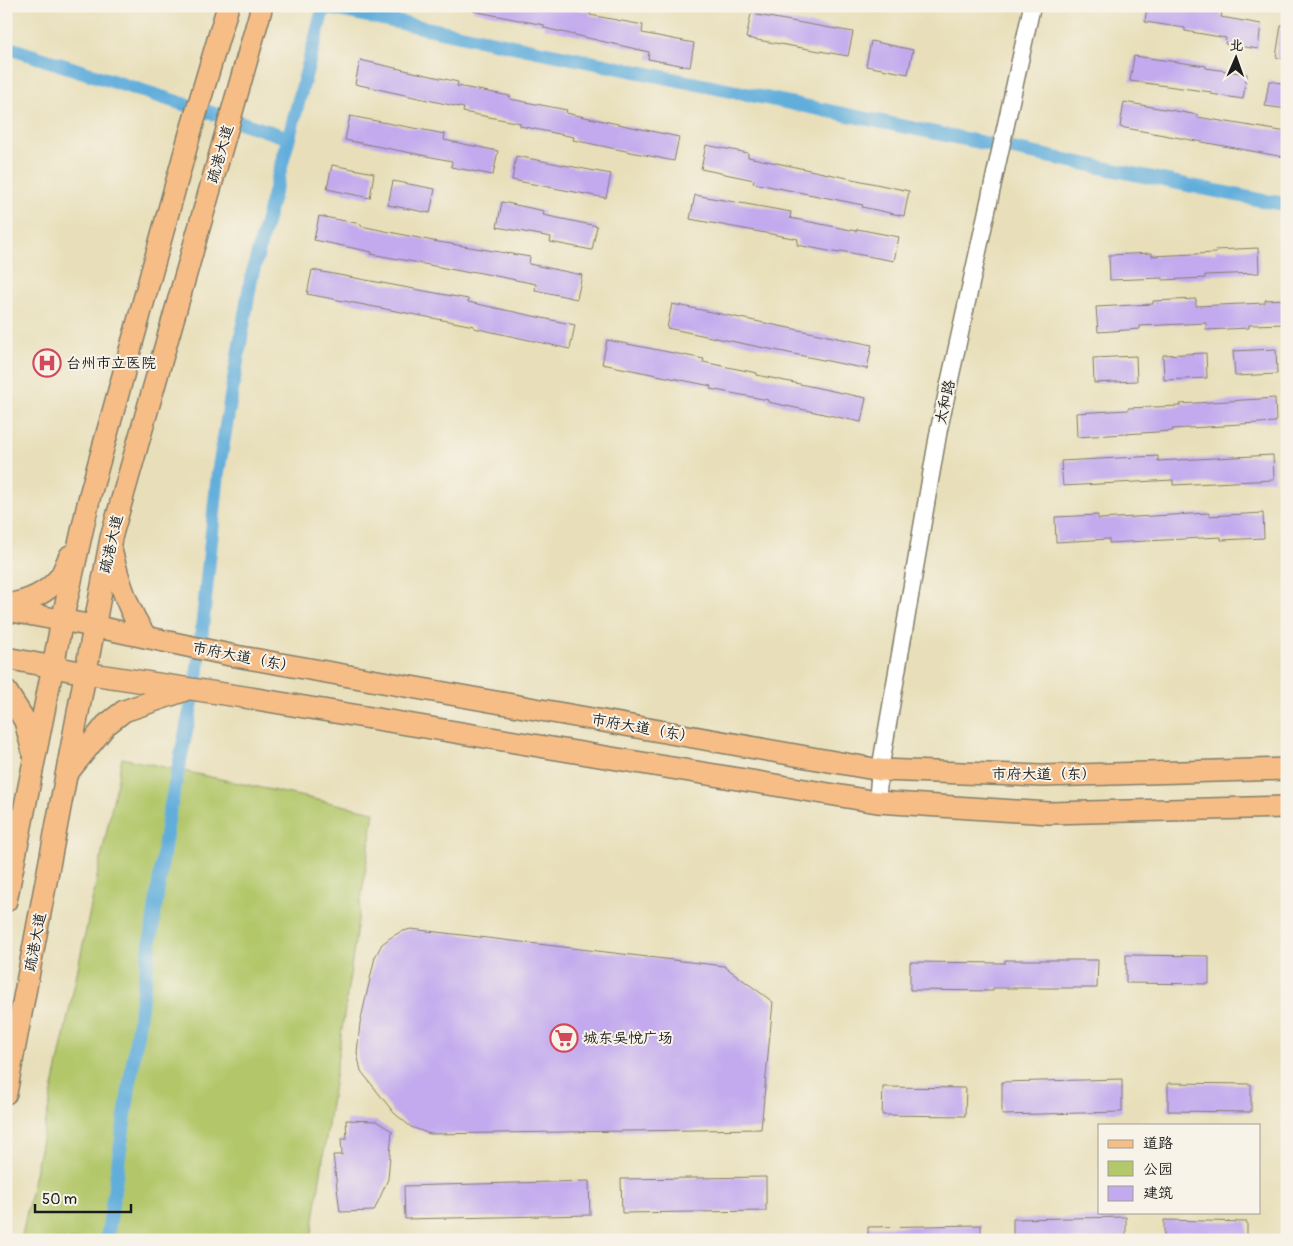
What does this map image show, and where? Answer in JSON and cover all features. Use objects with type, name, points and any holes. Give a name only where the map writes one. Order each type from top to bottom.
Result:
[{"type":"main road","name":"疏港大道","points":[[6,901],[62,621],[90,495],[189,137],[228,6]]},
{"type":"main road","name":"疏港大道","points":[[6,1093],[109,545],[262,6]]},
{"type":"main road","points":[[6,605],[23,602],[50,587],[60,576],[82,534]]},
{"type":"main road","points":[[109,545],[119,581],[136,624],[154,639]]},
{"type":"main road","name":"市府大道（东）","points":[[6,610],[230,655],[880,770],[1042,776],[1287,769]]},
{"type":"main road","points":[[6,658],[85,674],[190,689],[877,802],[1049,813],[1287,807]]},
{"type":"main road","points":[[66,776],[106,725],[124,711],[173,693],[190,689]]},
{"type":"main road","points":[[6,691],[25,721],[31,738],[34,760]]},
{"type":"street","name":"太和路","points":[[877,802],[880,770],[939,429],[1032,6]]},
{"type":"green space","points":[[122,758],[374,812],[311,1240],[21,1240]]},
{"type":"building","points":[[474,6],[559,6],[591,12],[590,15],[643,25],[642,33],[694,43],[690,67],[648,59],[649,52],[544,28],[544,25],[473,11]]},
{"type":"building","points":[[1147,6],[1188,6],[1222,12],[1221,17],[1261,24],[1258,49],[1225,44],[1226,38],[1185,31],[1185,28],[1145,22]]},
{"type":"building","points":[[751,14],[853,32],[848,56],[746,38]]},
{"type":"building","points":[[1281,25],[1287,25],[1287,59],[1276,57]]},
{"type":"building","points":[[871,41],[913,50],[908,74],[866,66]]},
{"type":"building","points":[[1134,56],[1247,74],[1243,99],[1211,94],[1211,92],[1130,81]]},
{"type":"building","points":[[360,60],[458,82],[457,86],[510,96],[510,99],[567,110],[566,113],[679,137],[674,161],[573,140],[574,137],[520,126],[520,123],[463,112],[464,108],[355,84]]},
{"type":"building","points":[[1269,81],[1287,84],[1287,109],[1265,106]]},
{"type":"building","points":[[1124,102],[1198,115],[1197,117],[1287,132],[1284,157],[1120,127]]},
{"type":"building","points":[[350,116],[445,134],[444,140],[498,151],[493,175],[451,167],[452,161],[345,140]]},
{"type":"building","points":[[706,145],[748,153],[748,157],[909,191],[904,216],[862,207],[863,205],[753,183],[754,180],[701,169]]},
{"type":"building","points":[[516,156],[611,174],[606,198],[512,180]]},
{"type":"building","points":[[332,165],[374,173],[370,198],[327,189]]},
{"type":"building","points":[[393,181],[435,189],[430,213],[388,205]]},
{"type":"building","points":[[695,195],[791,212],[790,218],[899,237],[894,261],[797,245],[798,239],[690,219]]},
{"type":"building","points":[[502,202],[544,211],[543,215],[597,226],[592,250],[550,242],[551,237],[497,227]]},
{"type":"building","points":[[319,216],[433,241],[530,257],[529,264],[582,275],[577,299],[535,290],[536,284],[371,254],[372,252],[314,240]]},
{"type":"building","points":[[1258,248],[1259,273],[1205,275],[1205,278],[1163,280],[1163,278],[1110,280],[1109,255],[1152,253],[1152,256],[1216,253],[1215,250]]},
{"type":"building","points":[[312,270],[468,299],[468,302],[575,325],[570,349],[474,328],[474,326],[307,294]]},
{"type":"building","points":[[1196,299],[1196,306],[1265,303],[1265,300],[1287,299],[1287,324],[1249,325],[1249,328],[1206,330],[1206,323],[1140,326],[1140,329],[1098,332],[1096,307],[1153,304],[1153,301]]},
{"type":"building","points":[[672,304],[872,345],[867,369],[667,328]]},
{"type":"building","points":[[607,340],[704,359],[703,362],[866,398],[861,422],[768,402],[768,400],[710,389],[711,386],[602,364]]},
{"type":"building","points":[[1276,349],[1277,374],[1235,376],[1233,351]]},
{"type":"building","points":[[1206,353],[1207,378],[1164,380],[1163,355]]},
{"type":"building","points":[[1136,356],[1137,381],[1094,383],[1093,358]]},
{"type":"building","points":[[1275,398],[1276,422],[1077,437],[1076,413]]},
{"type":"building","points":[[1273,455],[1274,480],[1173,485],[1173,480],[1063,486],[1061,461],[1158,456],[1158,461]]},
{"type":"building","points":[[1209,513],[1209,516],[1263,513],[1264,538],[1221,540],[1221,537],[1109,543],[1109,539],[1056,542],[1055,517],[1098,515],[1098,519]]},
{"type":"building","name":"城东吴悦广场","points":[[411,929],[724,966],[773,1002],[761,1129],[430,1134],[411,1127],[394,1113],[361,1071],[357,1053],[360,1023],[375,957],[382,944],[400,932]]},
{"type":"building","points":[[1126,955],[1209,956],[1209,984],[1126,983]]},
{"type":"building","points":[[1005,960],[1098,960],[1097,988],[993,988],[993,991],[910,990],[910,962],[1005,963]]},
{"type":"building","points":[[1122,1079],[1122,1112],[1002,1115],[1002,1082]]},
{"type":"building","points":[[1168,1083],[1251,1084],[1251,1112],[1168,1111]]},
{"type":"building","points":[[883,1087],[966,1088],[965,1116],[882,1115]]},
{"type":"building","points":[[346,1120],[376,1121],[392,1131],[388,1179],[374,1211],[340,1212],[333,1155],[342,1155],[341,1139],[347,1139]]},
{"type":"building","points":[[766,1177],[766,1211],[622,1213],[621,1179]]},
{"type":"building","points":[[589,1181],[590,1215],[405,1219],[404,1186]]},
{"type":"building","points":[[1126,1217],[1126,1240],[1013,1240],[1013,1219]]},
{"type":"building","points":[[1164,1220],[1247,1222],[1247,1240],[1164,1240]]},
{"type":"building","points":[[981,1225],[981,1240],[868,1240],[868,1227]]},
{"type":"waterway","points":[[107,1240],[169,814],[197,678],[218,473],[251,279],[324,6]]},
{"type":"waterway","points":[[324,7],[1287,204]]},
{"type":"waterway","points":[[6,47],[289,138]]},
{"type":"place","name":"台州市立医院","points":[[47,363]]},
{"type":"place","name":"城东吴悦广场","points":[[564,1038]]}]
